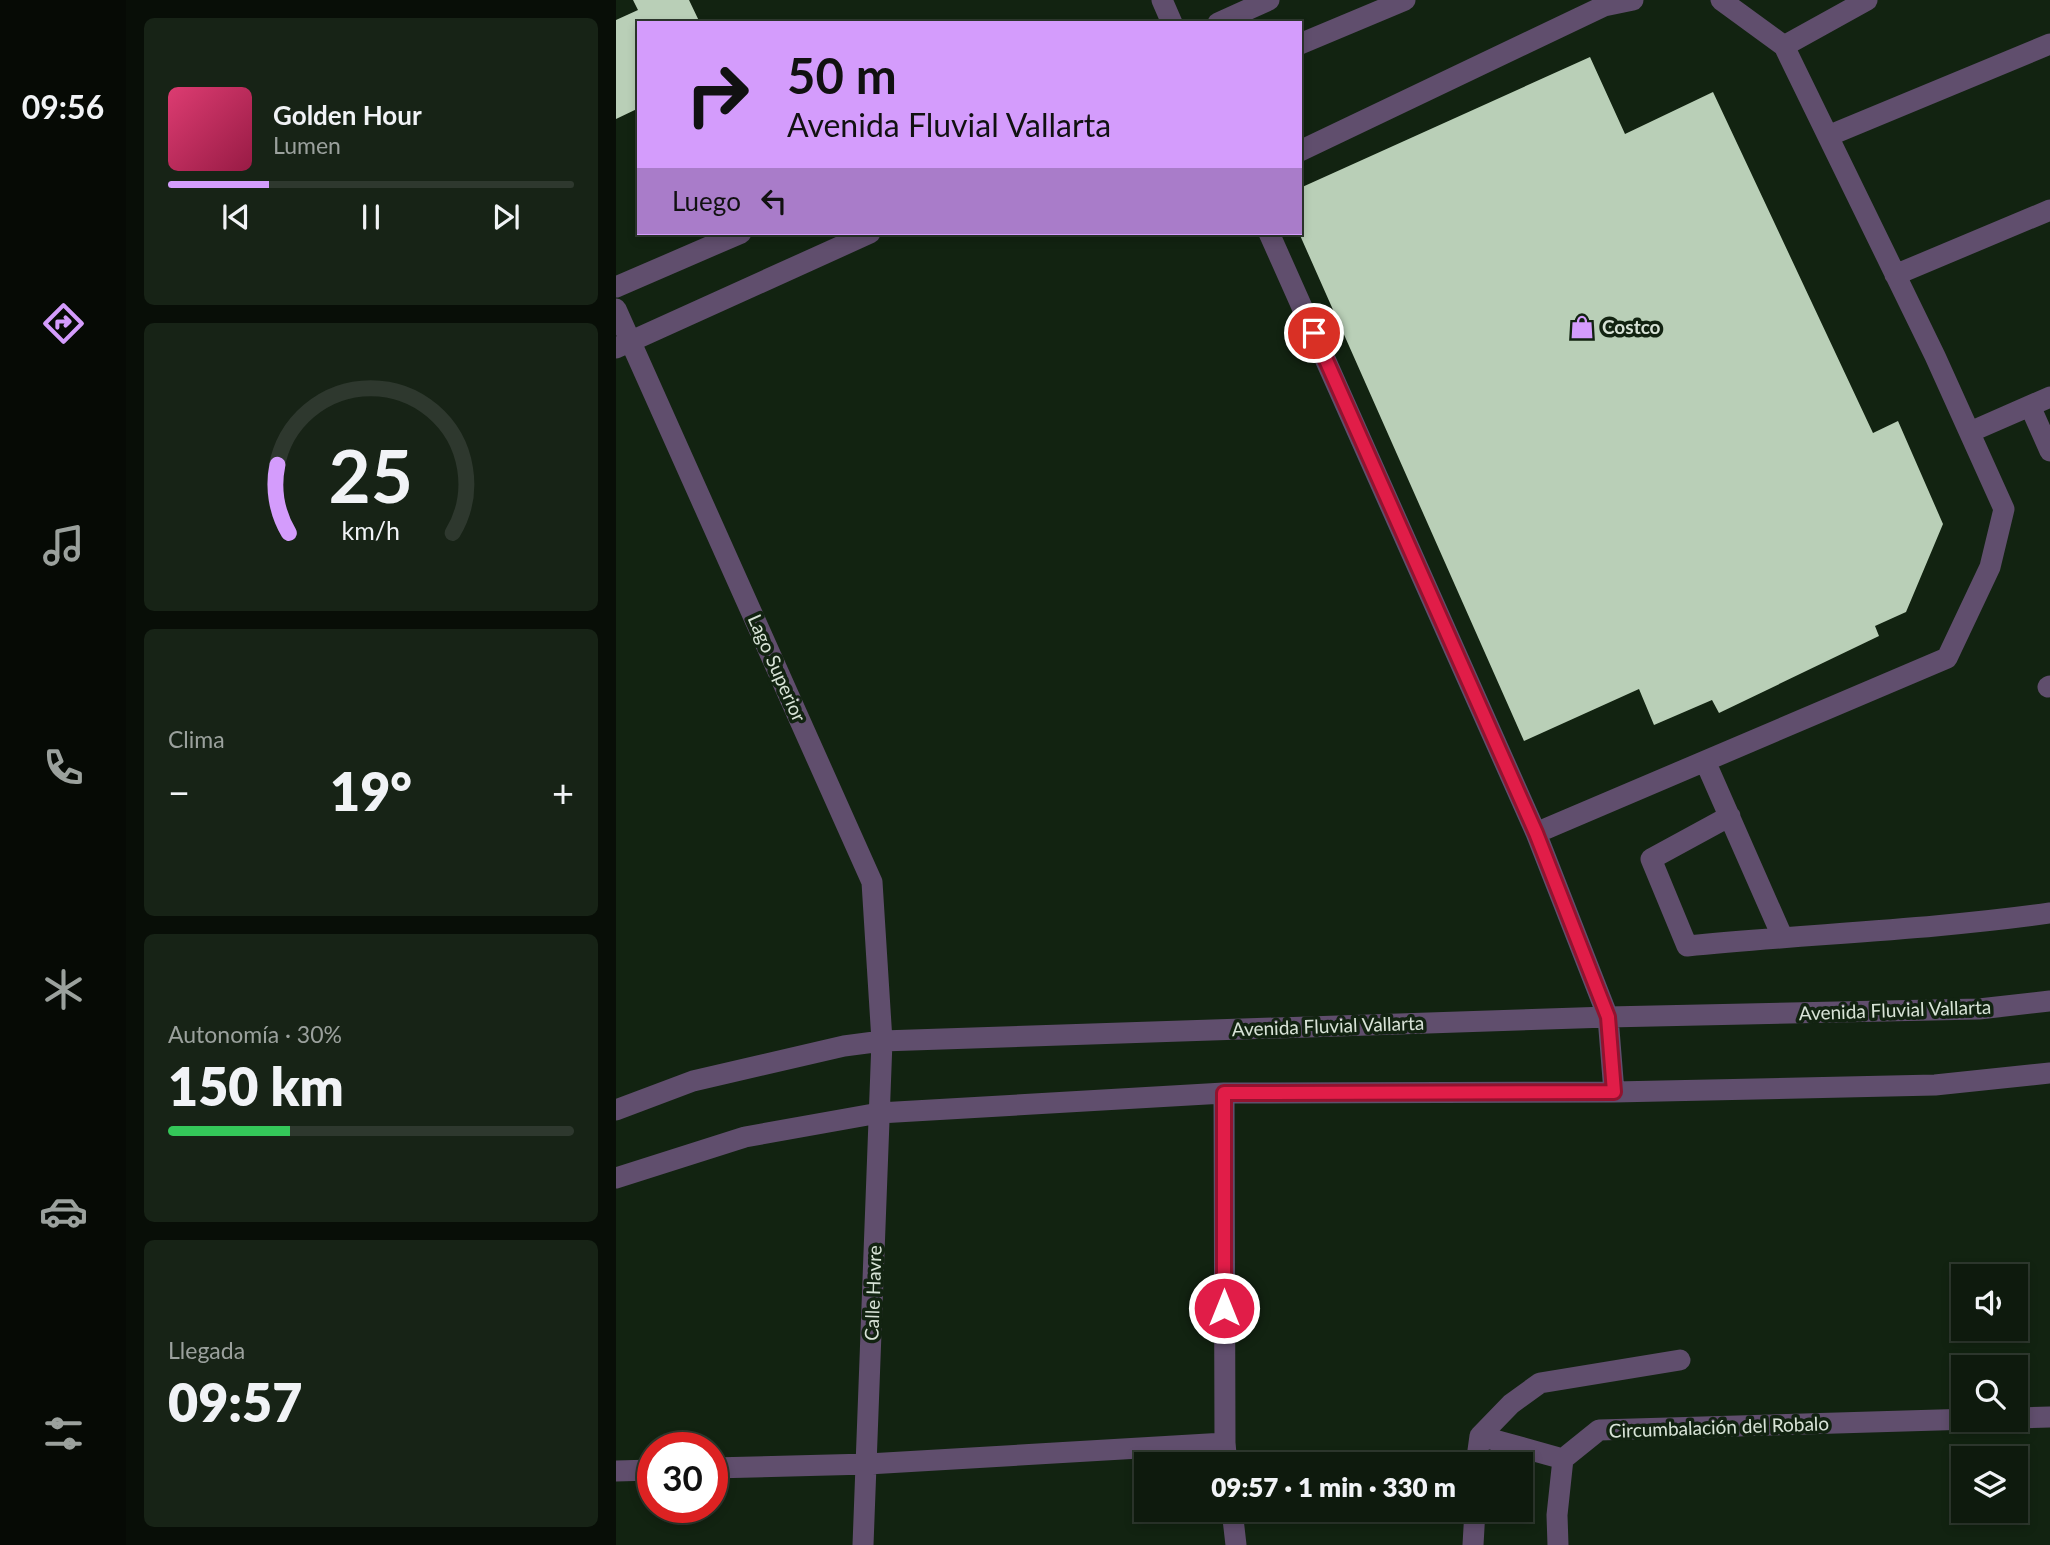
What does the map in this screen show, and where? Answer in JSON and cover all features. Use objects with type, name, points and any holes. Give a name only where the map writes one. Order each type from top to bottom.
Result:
[{"type":"street","points":[[1162,0],[1171,21]]},
{"type":"street","points":[[1222,21],[1269,0]]},
{"type":"street","points":[[1302,43],[1405,0]]},
{"type":"street","points":[[1302,150],[1604,6],[1633,0]]},
{"type":"street","points":[[1536,833],[1947,658],[1990,567],[2004,509],[1970,432],[1784,46],[1721,0]]},
{"type":"street","points":[[1784,46],[1867,0]]},
{"type":"street","points":[[1828,136],[2050,44]]},
{"type":"street","points":[[1895,275],[2050,210]]},
{"type":"street","points":[[616,287],[736,235]]},
{"type":"street","points":[[624,345],[866,235]]},
{"type":"street","points":[[1270,235],[1536,833],[1608,1017],[1614,1092]]},
{"type":"street","name":"Lago Superior","points":[[616,309],[624,345],[872,882],[882,1041]]},
{"type":"street","points":[[1970,432],[2050,397]]},
{"type":"street","points":[[2030,406],[2050,451]]},
{"type":"street","points":[[1705,761],[1782,936]]},
{"type":"street","points":[[1730,816],[1651,859],[1687,946],[1782,936],[1963,925],[2050,914]]},
{"type":"street","name":"Avenida Fluvial Vallarta","points":[[616,1110],[693,1081],[844,1046],[882,1041],[1608,1017],[1979,1009],[2050,1001]]},
{"type":"street","name":"Calle Havre","points":[[863,1545],[882,1041]]},
{"type":"street","points":[[616,1178],[744,1137],[879,1113],[1224,1093],[1614,1092],[1935,1085],[2050,1073]]},
{"type":"street","points":[[1224,1093],[1226,1452]]},
{"type":"street","points":[[1478,1452],[1480,1436],[1511,1404],[1540,1382],[1681,1360]]},
{"type":"street","points":[[2028,1418],[2050,1417]]},
{"type":"street","name":"Circumbalación del Robalo","points":[[1563,1459],[1599,1430],[1951,1420]]},
{"type":"street","points":[[1480,1436],[1563,1459],[1556,1515],[1558,1545]]},
{"type":"street","points":[[728,1468],[868,1464],[1225,1443]]},
{"type":"street","points":[[616,1471],[637,1470]]},
{"type":"street","points":[[1233,1522],[1236,1545]]},
{"type":"street","points":[[1473,1545],[1474,1522]]},
{"type":"building","points":[[633,0],[689,0],[699,21],[637,21],[637,109],[616,119],[616,20],[638,10]]},
{"type":"building","name":"Costco","points":[[1590,57],[1625,134],[1713,92],[1873,433],[1898,421],[1943,524],[1906,612],[1875,626],[1879,636],[1719,713],[1712,700],[1654,725],[1639,689],[1524,741],[1300,235],[1302,235],[1302,187]]},
{"type":"place","name":"Costco","points":[[1582,327]]},
{"type":"route","points":[[1224,1308],[1224,1093],[1614,1092],[1608,1017],[1536,833],[1314,333]]}]
